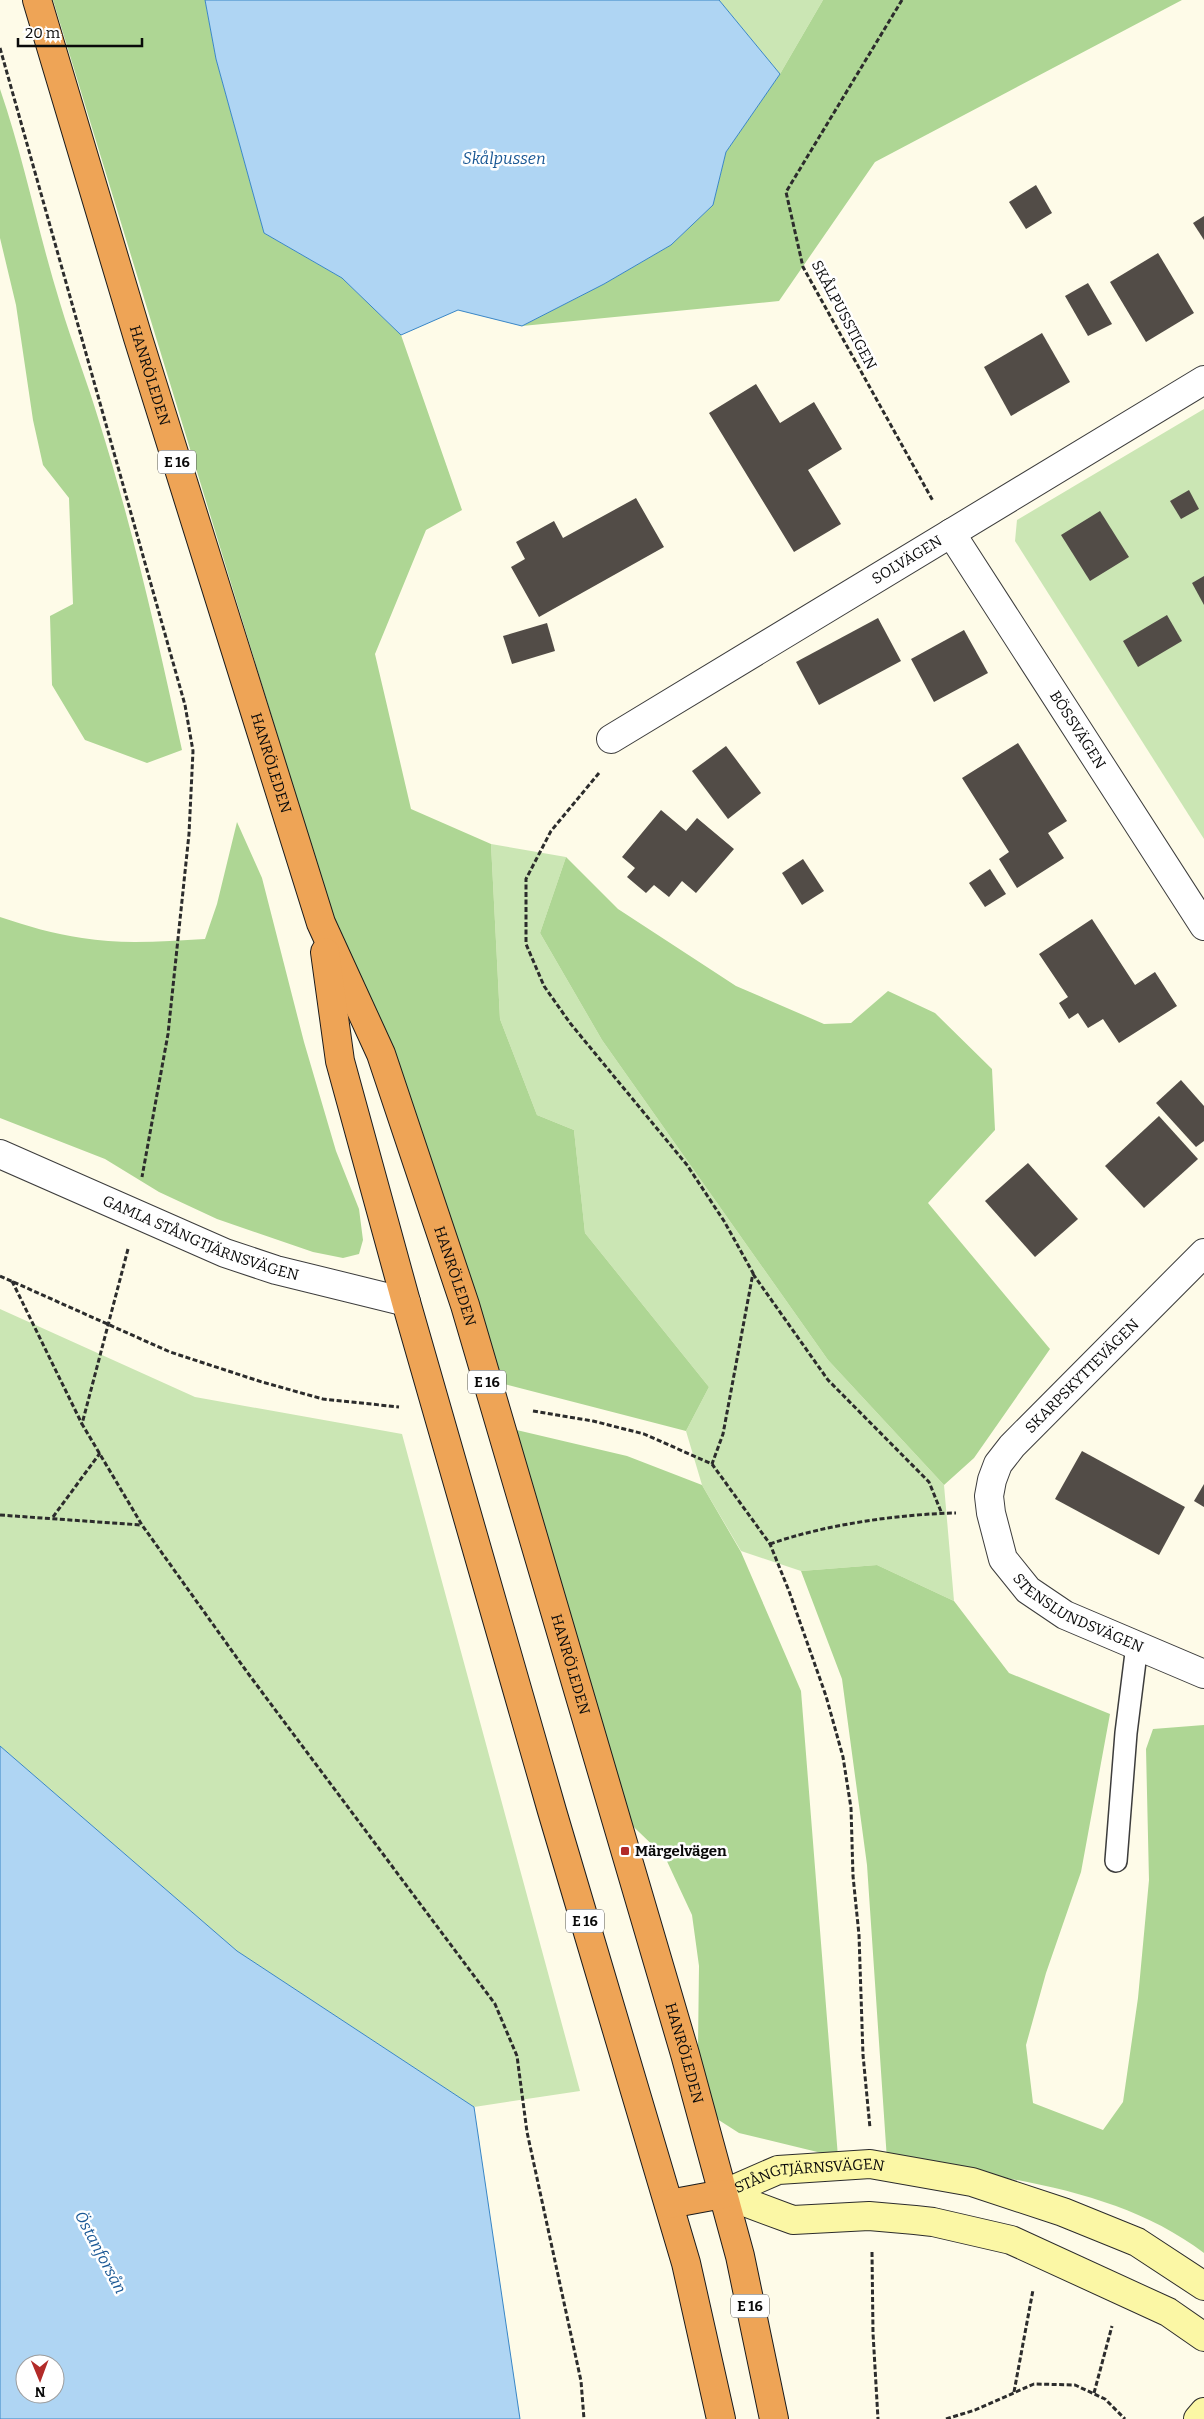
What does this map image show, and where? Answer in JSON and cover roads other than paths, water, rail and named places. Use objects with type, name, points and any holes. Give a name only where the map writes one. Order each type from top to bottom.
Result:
[{"type":"highway","name":"HANRÖLEDEN","points":[[37,0],[138,338],[321,923],[381,1054],[465,1305],[685,2054],[740,2256],[774,2419]]},
{"type":"highway","name":"HANRÖLEDEN","points":[[321,923],[340,1061],[406,1302],[555,1820],[686,2263],[722,2419]]},
{"type":"highway","points":[[669,2204],[723,2194]]},
{"type":"street","name":"SOLVÄGEN","points":[[611,739],[1204,380]]},
{"type":"street","name":"BÖSSVÄGEN","points":[[951,534],[1204,926]]},
{"type":"street","name":"GAMLA STÅNGTJÄRNSVÄGEN","points":[[0,1154],[225,1253],[276,1270],[406,1302]]},
{"type":"street","name":"SKARPSKYTTEVÄGEN","points":[[991,1513],[990,1496],[992,1480],[998,1464],[1012,1446],[1204,1253]]},
{"type":"street","name":"STENSLUNDSVÄGEN","points":[[991,1513],[1003,1559],[1028,1590],[1065,1615],[1204,1674]]},
{"type":"street","name":"STÅNGTJÄRNSVÄGEN","points":[[723,2194],[778,2170],[870,2164],[972,2182],[1064,2212],[1137,2242],[1204,2286]]},
{"type":"street","name":"STÅNGTJÄRNSVÄGEN","points":[[723,2194],[793,2220],[869,2216],[932,2222],[1011,2240],[1168,2312],[1204,2337]]},
{"type":"street","points":[[1198,2419],[1204,2412]]},
{"type":"lane","points":[[1116,1861],[1126,1732],[1137,1645]]},
{"type":"water","name":"Skålpussen","points":[[205,0],[719,0],[780,74],[726,152],[713,205],[671,245],[604,284],[522,326],[458,310],[401,335],[342,278],[264,233],[216,59]]},
{"type":"water","name":"Östanforsån","points":[[0,1746],[237,1951],[474,2107],[520,2419],[0,2419]]},
{"type":"place","name":"Märgelvägen","points":[[625,1851]]}]
